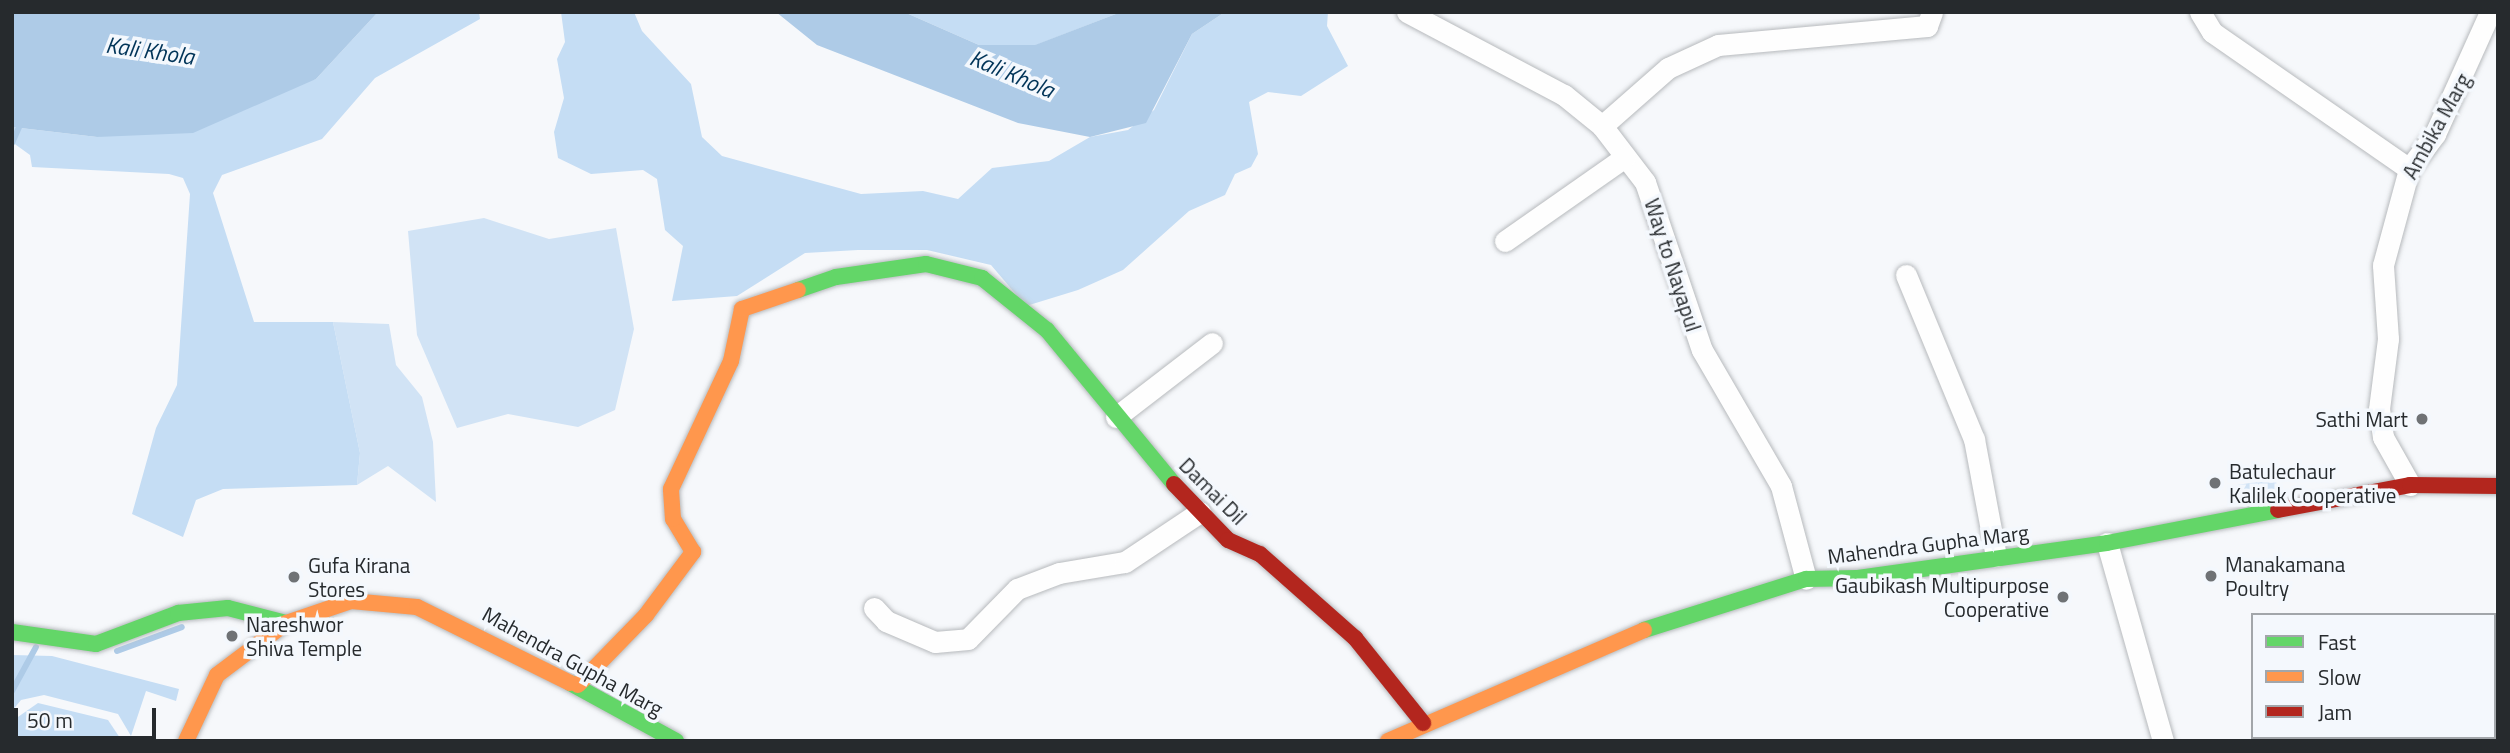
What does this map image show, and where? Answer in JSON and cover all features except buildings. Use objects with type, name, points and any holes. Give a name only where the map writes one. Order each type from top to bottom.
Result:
[{"type":"main road","name":"Damai Dil","points":[[578,685],[646,615],[693,552],[673,519],[671,489],[731,361],[739,315],[748,304],[836,278],[926,264],[982,278],[1046,330],[1116,416],[1200,512],[1228,540],[1260,554],[1355,638],[1423,723]]},
{"type":"main road","name":"Mahendra Gupha Marg","points":[[1388,741],[1423,723],[1622,637],[1806,579],[1858,578],[1996,556],[2107,543],[2410,485],[2498,486]]},
{"type":"main road","name":"Mahendra Gupha Marg","points":[[186,741],[217,674],[286,623],[351,601],[417,607],[499,641],[676,741]]},
{"type":"main road","points":[[12,632],[96,644],[178,613],[228,608],[286,623]]},
{"type":"street","name":"Way to Nayapul","points":[[1407,12],[1553,89],[1602,126],[1645,183],[1664,225],[1702,350],[1781,486],[1806,579]]},
{"type":"street","points":[[1602,126],[1668,68],[1718,45],[1927,26],[1932,12]]},
{"type":"street","points":[[2200,12],[2212,32],[2409,169]]},
{"type":"street","name":"Ambika Marg","points":[[2410,485],[2383,437],[2379,397],[2388,339],[2383,265],[2409,169],[2435,134],[2490,12]]},
{"type":"street","points":[[1505,241],[1625,157]]},
{"type":"street","points":[[1906,275],[1974,439],[1996,556]]},
{"type":"street","points":[[1116,416],[1212,343]]},
{"type":"street","points":[[874,608],[886,621],[935,642],[968,639],[1017,589],[1059,573],[1125,562],[1200,512]]},
{"type":"street","points":[[2107,543],[2162,741]]},
{"type":"shaded area","points":[[378,12],[479,12],[480,19],[375,78],[322,139],[222,175],[213,193],[254,322],[333,322],[360,453],[357,485],[223,489],[196,500],[183,537],[132,514],[156,428],[177,385],[190,194],[183,178],[169,174],[32,167],[30,155],[12,142],[12,127],[97,137],[316,79]]},
{"type":"shaded area","points":[[561,12],[634,12],[642,31],[691,84],[702,137],[722,156],[861,194],[923,191],[958,199],[992,168],[1049,161],[1090,137],[1128,130],[1154,110],[1192,34],[1225,12],[1328,12],[1327,26],[1348,66],[1301,96],[1268,92],[1249,102],[1258,154],[1251,167],[1235,174],[1225,195],[1189,211],[1123,270],[1078,290],[1026,306],[991,265],[927,250],[858,250],[805,253],[737,296],[672,301],[683,246],[665,230],[657,179],[643,170],[591,174],[558,158],[554,132],[564,98],[557,59],[565,42]]},
{"type":"shaded area","points":[[904,12],[1121,12],[1036,45],[979,45]]},
{"type":"shaded area","points":[[484,218],[549,239],[616,228],[634,329],[615,410],[578,427],[508,414],[457,428],[417,335],[408,231]]},
{"type":"shaded area","points":[[333,322],[389,324],[396,365],[422,397],[433,442],[436,502],[388,466],[357,485],[360,453]]},
{"type":"shaded area","points":[[2276,479],[2278,497],[2240,503],[2237,485]]},
{"type":"shaded area","points":[[12,655],[52,656],[179,689],[176,701],[146,691],[131,736],[118,714],[44,695],[21,700],[12,711]]},
{"type":"shaded area","points":[[38,703],[108,720],[122,741],[13,741],[15,719]]},
{"type":"water","name":"Kali Khola","points":[[12,12],[378,12],[316,79],[193,133],[97,137],[12,127]]},
{"type":"water","name":"Kali Khola","points":[[776,12],[904,12],[979,45],[1035,45],[1121,12],[1225,12],[1192,34],[1146,123],[1090,137],[1018,123],[817,45]]},
{"type":"waterway","points":[[12,143],[21,123]]},
{"type":"waterway","points":[[117,651],[182,627]]},
{"type":"waterway","points":[[12,691],[36,647]]},
{"type":"traffic: fast","points":[[798,290],[836,277],[926,264],[982,278],[1047,330],[1174,484]]},
{"type":"traffic: fast","points":[[1644,630],[1806,579],[1858,578],[2107,543],[2278,510]]},
{"type":"traffic: fast","points":[[12,632],[96,644],[178,613],[228,608],[286,623]]},
{"type":"traffic: fast","points":[[570,683],[676,741]]},
{"type":"traffic: slow","points":[[578,685],[646,615],[693,552],[673,519],[671,489],[731,361],[742,309],[798,290]]},
{"type":"traffic: slow","points":[[186,741],[217,675],[286,623],[351,601],[417,607],[570,683]]},
{"type":"traffic: slow","points":[[1388,741],[1644,630]]},
{"type":"traffic: jam","points":[[1174,484],[1228,540],[1260,554],[1355,638],[1423,723]]},
{"type":"traffic: jam","points":[[2278,510],[2410,485],[2498,486]]},
{"type":"place","name":"Sathi Mart","points":[[2422,419]]},
{"type":"place","name":"Batulechaur Kalilek Cooperative","points":[[2215,483]]},
{"type":"place","name":"Manakamana Poultry","points":[[2211,576]]},
{"type":"place","name":"Gufa Kirana Stores","points":[[294,577]]},
{"type":"place","name":"Gaubikash Multipurpose Cooperative","points":[[2063,597]]},
{"type":"place","name":"Nareshwor Shiva Temple","points":[[232,636]]}]
